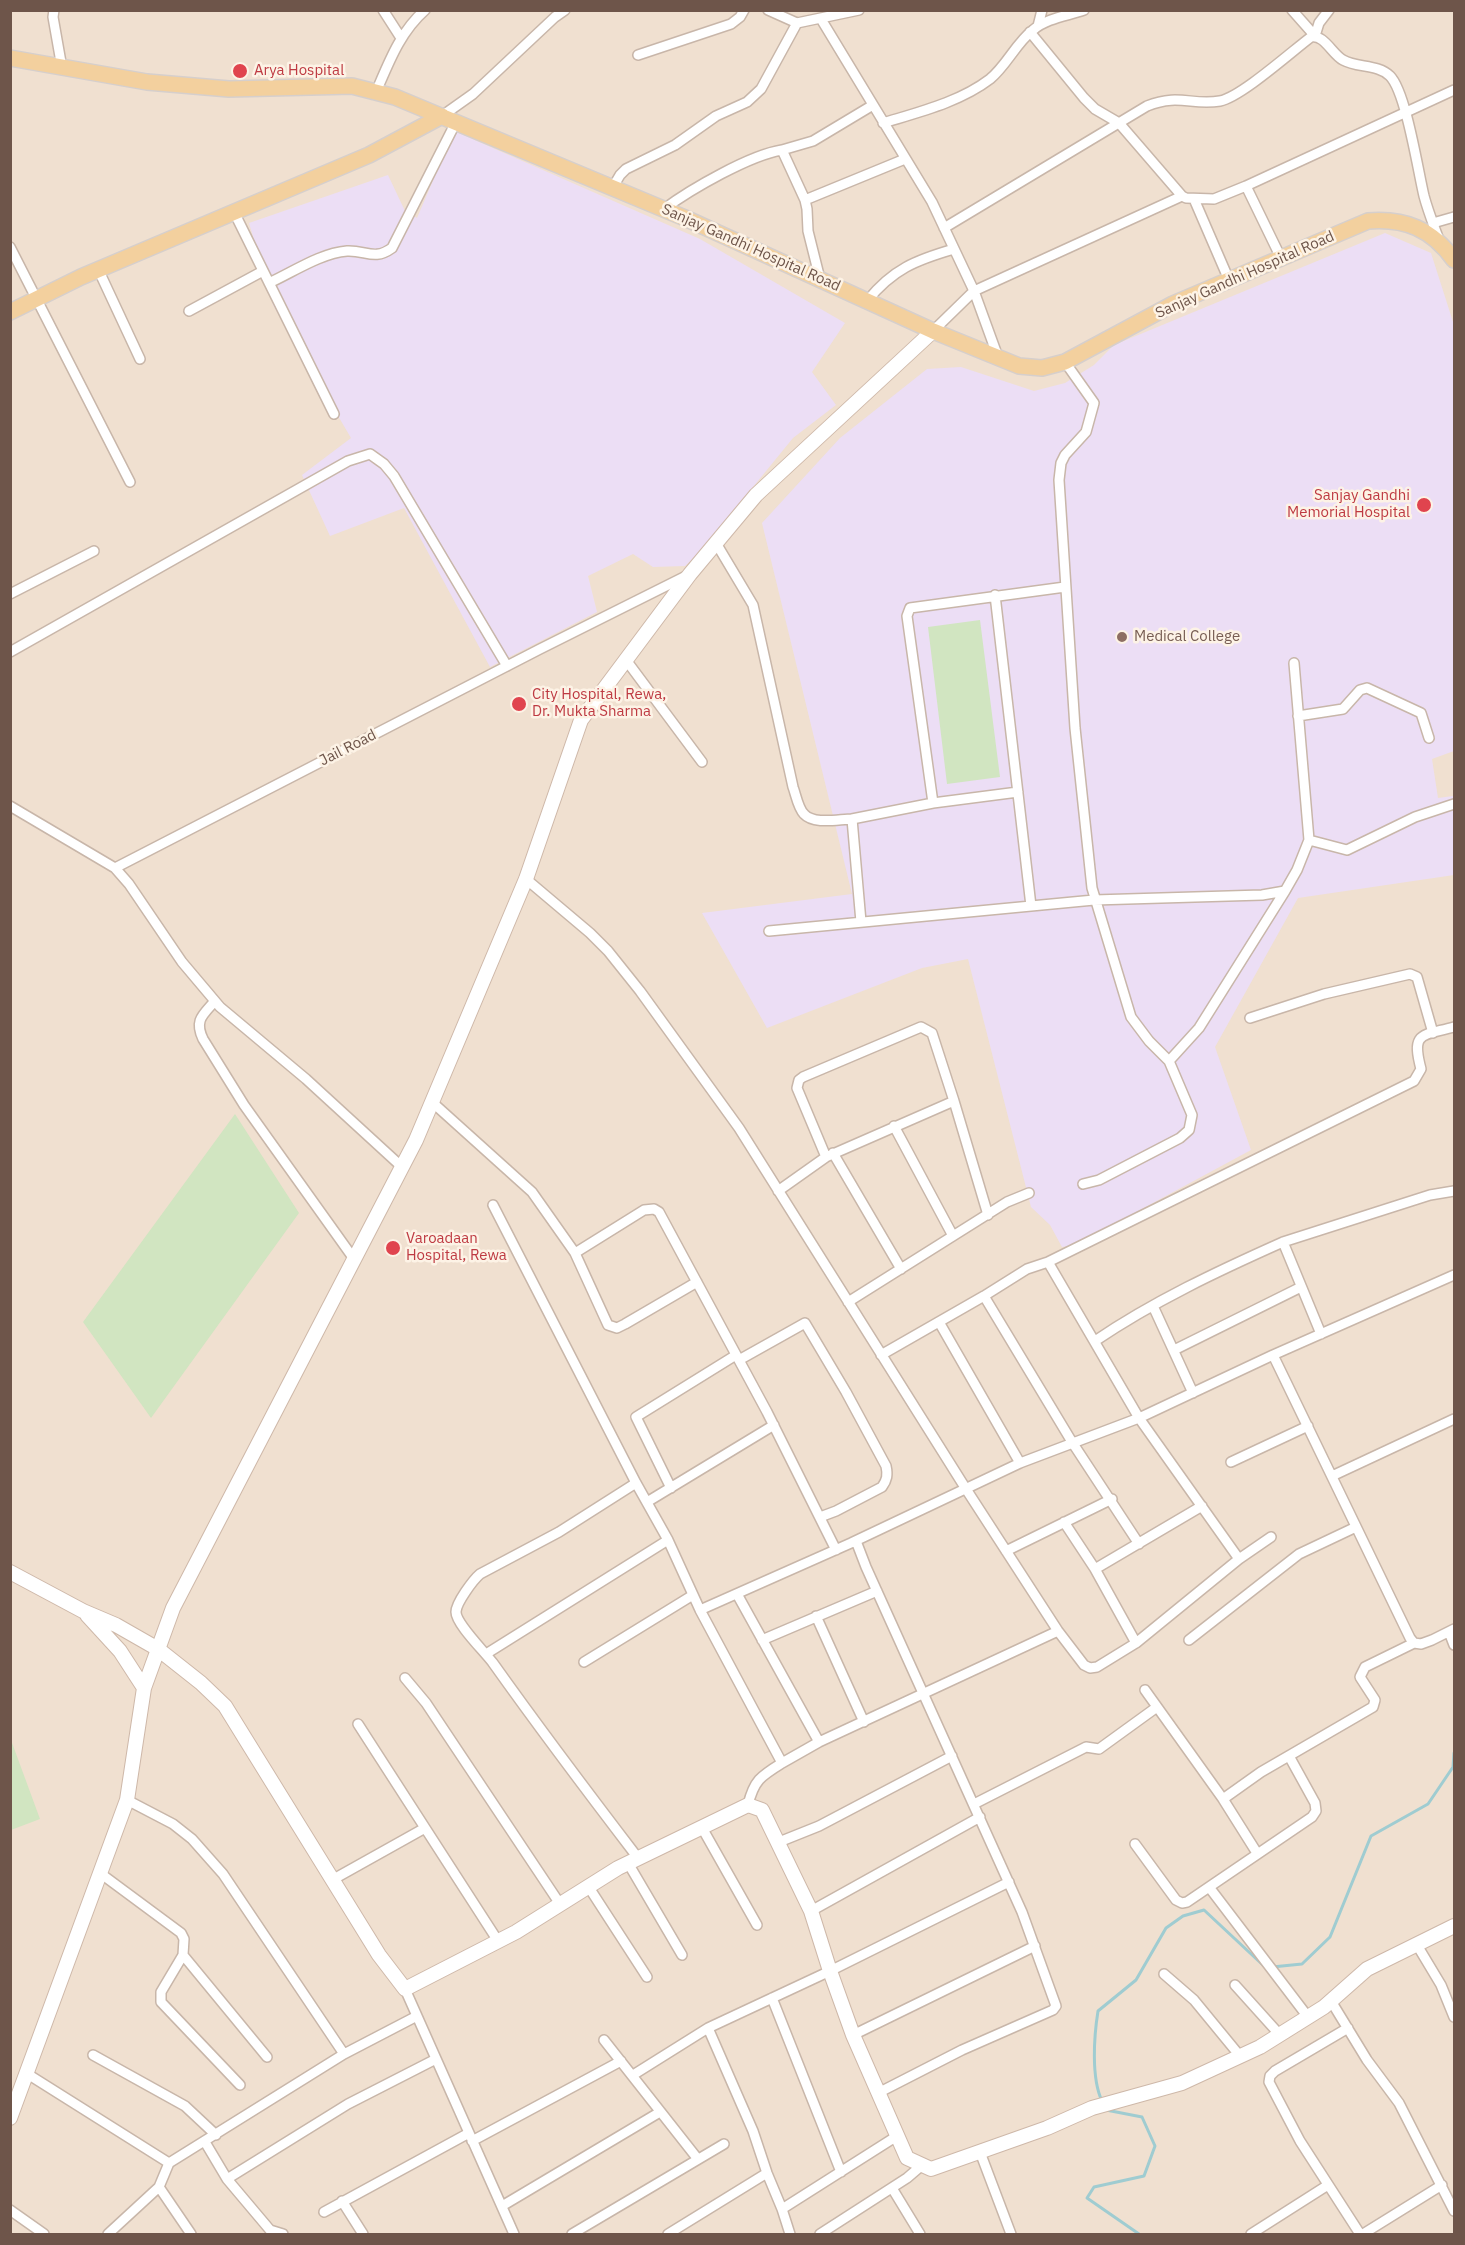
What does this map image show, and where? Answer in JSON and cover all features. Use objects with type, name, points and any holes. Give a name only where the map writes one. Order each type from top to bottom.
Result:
[{"type":"main road","name":"Sanjay Gandhi Hospital Road","points":[[10,58],[147,82],[229,88],[352,86],[395,97],[664,209],[933,331],[1019,366],[1042,368],[1065,362],[1173,304],[1368,221],[1400,221],[1414,226],[1440,242],[1455,260]]},
{"type":"main road","points":[[10,312],[98,269],[369,155],[449,118]]},
{"type":"main road","points":[[10,2118],[127,1800],[144,1688],[173,1608],[402,1167],[432,1102],[526,879],[580,720],[690,574],[756,495],[933,331]]},
{"type":"main road","points":[[10,1572],[83,1611],[116,1625],[158,1649],[201,1683],[225,1706],[379,1955],[405,1989],[498,1941],[588,1886],[701,1826],[748,1804],[762,1810],[811,1911],[853,2035],[907,2158],[931,2169],[1047,2128],[1092,2108],[1182,2083],[1280,2035],[1331,2001],[1367,1969],[1455,1926]]},
{"type":"main road","points":[[83,1611],[120,1651],[144,1688]]},
{"type":"street","points":[[54,10],[53,17],[62,68]]},
{"type":"street","points":[[382,10],[401,38]]},
{"type":"street","points":[[376,92],[396,46],[413,21],[425,10]]},
{"type":"street","points":[[269,283],[337,252],[351,251],[378,256],[392,248],[449,118],[565,10]]},
{"type":"street","points":[[638,55],[730,24],[740,17],[744,10]]},
{"type":"street","points":[[768,10],[797,23],[859,10]]},
{"type":"street","points":[[1034,29],[1042,10]]},
{"type":"street","points":[[883,123],[936,106],[981,84],[996,73],[1034,29],[1046,21],[1084,10]]},
{"type":"street","points":[[1292,10],[1315,36],[1320,38],[1340,58],[1379,70],[1395,82],[1406,113],[1421,183],[1440,242]]},
{"type":"street","points":[[1315,36],[1319,23],[1329,10]]},
{"type":"street","points":[[821,19],[932,202],[974,291],[998,357]]},
{"type":"street","points":[[613,188],[626,169],[675,145],[716,116],[755,96],[797,23]]},
{"type":"street","points":[[1034,29],[1084,98],[1095,109],[1119,123],[1182,196],[1194,199],[1214,199],[1246,186],[1455,90]]},
{"type":"street","points":[[944,228],[1119,123],[1160,101],[1172,99],[1208,102],[1228,99],[1315,36]]},
{"type":"street","points":[[664,209],[686,193],[768,152],[813,141],[873,105]]},
{"type":"street","points":[[783,150],[805,200],[808,231],[820,279]]},
{"type":"street","points":[[805,200],[905,159]]},
{"type":"street","points":[[1246,186],[1281,258]]},
{"type":"street","points":[[933,331],[974,291],[1182,196]]},
{"type":"street","points":[[1194,199],[1229,280]]},
{"type":"street","points":[[234,212],[334,414]]},
{"type":"street","points":[[1433,223],[1455,217]]},
{"type":"street","points":[[10,247],[130,482]]},
{"type":"street","points":[[867,301],[903,267],[954,249]]},
{"type":"street","points":[[98,269],[140,359]]},
{"type":"street","points":[[189,311],[263,272]]},
{"type":"street","points":[[1065,362],[1094,403],[1086,432],[1065,455],[1059,480],[1075,728],[1094,900],[1131,1017],[1149,1041],[1169,1061],[1192,1115],[1189,1130],[1180,1138],[1099,1180],[1083,1184]]},
{"type":"street","points":[[10,652],[338,466],[370,454],[384,464],[394,476],[507,666]]},
{"type":"street","points":[[716,543],[753,605],[793,787],[802,813],[816,820],[852,819],[933,803],[1018,792]]},
{"type":"street","points":[[10,594],[94,551]]},
{"type":"street","name":"Jail Road","points":[[115,868],[690,574]]},
{"type":"street","points":[[933,803],[907,616],[910,608],[1065,586]]},
{"type":"street","points":[[995,595],[1031,906]]},
{"type":"street","points":[[626,660],[702,762]]},
{"type":"street","points":[[1169,1061],[1199,1028],[1285,891],[1297,870],[1309,840],[1294,663]]},
{"type":"street","points":[[1298,716],[1343,709],[1363,688],[1371,688],[1421,713],[1429,738]]},
{"type":"street","points":[[1309,840],[1347,850],[1415,817],[1455,804]]},
{"type":"street","points":[[10,806],[115,868],[129,884],[182,962],[215,1002],[306,1079],[402,1167]]},
{"type":"street","points":[[852,819],[861,922]]},
{"type":"street","points":[[526,879],[608,951],[640,991],[739,1128],[966,1489],[1058,1631],[1084,1665],[1090,1668],[1097,1666],[1136,1643],[1239,1559],[1271,1537]]},
{"type":"street","points":[[769,931],[1094,900],[1262,895],[1285,891]]},
{"type":"street","points":[[1250,1018],[1324,994],[1410,974],[1417,977],[1433,1033]]},
{"type":"street","points":[[215,1002],[200,1020],[198,1029],[203,1039],[244,1105],[354,1259]]},
{"type":"street","points":[[901,1269],[829,1155],[797,1088],[802,1077],[921,1027],[932,1033],[988,1215]]},
{"type":"street","points":[[881,1355],[1027,1269],[1048,1262],[1414,1081],[1421,1069],[1416,1049],[1419,1040],[1425,1035],[1455,1027]]},
{"type":"street","points":[[778,1191],[829,1155],[954,1101]]},
{"type":"street","points":[[432,1102],[532,1192],[575,1253],[608,1325],[617,1328],[697,1282]]},
{"type":"street","points":[[894,1126],[953,1236]]},
{"type":"street","points":[[1095,1341],[1153,1305],[1210,1274],[1283,1242],[1430,1195],[1455,1191]]},
{"type":"street","points":[[848,1302],[1007,1202],[1029,1194]]},
{"type":"street","points":[[493,1205],[636,1483],[668,1540],[700,1610],[782,1762]]},
{"type":"street","points":[[575,1253],[644,1210],[654,1209],[659,1212],[774,1425],[836,1550]]},
{"type":"street","points":[[1283,1242],[1321,1334]]},
{"type":"street","points":[[1048,1262],[1139,1418],[1239,1559]]},
{"type":"street","points":[[700,1610],[856,1541],[1020,1463],[1139,1418],[1273,1355],[1455,1275]]},
{"type":"street","points":[[1174,1350],[1301,1287]]},
{"type":"street","points":[[984,1296],[1072,1442],[1112,1499],[1139,1544]]},
{"type":"street","points":[[1153,1305],[1193,1393]]},
{"type":"street","points":[[939,1322],[1020,1463]]},
{"type":"street","points":[[671,1488],[636,1417],[738,1357],[805,1323],[846,1392],[886,1466],[888,1474],[882,1487],[820,1517]]},
{"type":"street","points":[[1273,1355],[1414,1643]]},
{"type":"street","points":[[1332,1476],[1455,1419]]},
{"type":"street","points":[[647,1502],[774,1425]]},
{"type":"street","points":[[1231,1462],[1308,1426]]},
{"type":"street","points":[[636,1483],[559,1532],[474,1579],[458,1605],[456,1613],[459,1622],[486,1654],[633,1861],[682,1954]]},
{"type":"street","points":[[1006,1551],[1112,1499]]},
{"type":"street","points":[[1095,1569],[1202,1506]]},
{"type":"street","points":[[1064,1522],[1095,1569],[1136,1643]]},
{"type":"street","points":[[1189,1640],[1299,1554],[1356,1527]]},
{"type":"street","points":[[486,1654],[668,1540]]},
{"type":"street","points":[[856,1541],[1009,1882],[1056,2006],[1053,2010],[962,2050],[878,2093]]},
{"type":"street","points":[[762,1640],[877,1591]]},
{"type":"street","points":[[737,1594],[819,1742]]},
{"type":"street","points":[[584,1662],[693,1595]]},
{"type":"street","points":[[816,1616],[864,1722]]},
{"type":"street","points":[[1222,1799],[1261,1772],[1373,1707],[1375,1700],[1360,1677],[1365,1667],[1414,1643],[1421,1644],[1452,1630],[1455,1645]]},
{"type":"street","points":[[748,1804],[756,1780],[782,1762],[819,1742],[1058,1631]]},
{"type":"street","points":[[405,1678],[426,1703],[560,1904]]},
{"type":"street","points":[[1145,1690],[1257,1853]]},
{"type":"street","points":[[974,1804],[1086,1748],[1099,1749],[1157,1707]]},
{"type":"street","points":[[358,1724],[498,1941]]},
{"type":"street","points":[[779,1842],[819,1826],[952,1756]]},
{"type":"street","points":[[1135,1844],[1176,1900],[1182,1903],[1187,1902],[1316,1811],[1316,1803],[1289,1756]]},
{"type":"street","points":[[127,1800],[182,1831],[223,1874],[344,2054]]},
{"type":"street","points":[[811,1911],[980,1817]]},
{"type":"street","points":[[701,1826],[757,1925]]},
{"type":"street","points":[[332,1880],[425,1828]]},
{"type":"street","points":[[100,1873],[181,1933],[184,1939],[183,1955],[161,1992],[162,2002],[240,2085]]},
{"type":"street","points":[[633,2075],[708,2028],[830,1971],[1009,1882]]},
{"type":"street","points":[[588,1886],[647,1977]]},
{"type":"street","points":[[1209,1887],[1308,2017]]},
{"type":"street","points":[[1417,1945],[1441,1985],[1455,2017]]},
{"type":"street","points":[[853,2035],[1035,1946]]},
{"type":"street","points":[[183,1955],[267,2057]]},
{"type":"street","points":[[1164,1974],[1194,2000],[1240,2056]]},
{"type":"street","points":[[1235,1985],[1280,2035]]},
{"type":"street","points":[[405,1989],[514,2235]]},
{"type":"street","points":[[772,1998],[841,2172]]},
{"type":"street","points":[[1331,2001],[1367,2060],[1399,2103],[1455,2211]]},
{"type":"street","points":[[108,2235],[159,2187],[169,2163],[344,2054],[417,2016]]},
{"type":"street","points":[[708,2028],[753,2131],[790,2235]]},
{"type":"street","points":[[1348,2028],[1270,2076],[1269,2082],[1300,2141],[1362,2235],[1442,2185]]},
{"type":"street","points":[[604,2040],[697,2158]]},
{"type":"street","points":[[93,2055],[184,2106],[216,2135]]},
{"type":"street","points":[[227,2179],[348,2104],[436,2059]]},
{"type":"street","points":[[324,2212],[621,2061]]},
{"type":"street","points":[[27,2073],[169,2163]]},
{"type":"street","points":[[502,2206],[660,2112]]},
{"type":"street","points":[[782,2209],[897,2136]]},
{"type":"street","points":[[205,2142],[227,2179],[267,2233],[283,2235]]},
{"type":"street","points":[[572,2235],[697,2158],[724,2144]]},
{"type":"street","points":[[980,2152],[1011,2235]]},
{"type":"street","points":[[820,2235],[892,2188],[921,2166]]},
{"type":"street","points":[[668,2235],[767,2173]]},
{"type":"street","points":[[1251,2235],[1328,2186]]},
{"type":"street","points":[[159,2187],[191,2235]]},
{"type":"street","points":[[892,2188],[920,2235]]},
{"type":"street","points":[[342,2201],[363,2235]]},
{"type":"street","points":[[10,2210],[44,2235]]},
{"type":"shaded area","points":[[11,11],[1454,11],[1454,2234],[11,2234]]},
{"type":"shaded area","points":[[454,131],[700,239],[845,323],[812,372],[836,405],[793,438],[700,552],[685,566],[653,567],[633,554],[588,576],[597,612],[490,667],[404,508],[330,536],[302,475],[351,438],[273,305],[249,223],[388,175],[405,211],[417,218]]},
{"type":"shaded area","name":"Medical College","points":[[1385,233],[1431,253],[1454,325],[1454,751],[1432,759],[1438,798],[1453,796],[1454,875],[1298,898],[1215,1047],[1251,1150],[1075,1245],[1062,1247],[1050,1225],[1031,1207],[968,959],[922,968],[767,1028],[702,913],[852,894],[762,523],[840,438],[927,369],[961,367],[1034,391],[1065,383],[1094,365],[1114,345]]},
{"type":"green space","points":[[980,620],[1000,777],[947,784],[928,627]]},
{"type":"green space","points":[[235,1114],[299,1213],[151,1418],[83,1322]]},
{"type":"green space","points":[[11,1740],[40,1819],[10,1830]]},
{"type":"waterway","points":[[1272,1967],[1302,1964],[1330,1937],[1371,1836],[1428,1804],[1453,1767],[1454,1753]]},
{"type":"waterway","points":[[1102,2101],[1095,2069],[1098,2011],[1136,1980],[1166,1928],[1183,1916],[1204,1910],[1265,1967]]},
{"type":"waterway","points":[[1106,2110],[1142,2117],[1155,2146],[1144,2176],[1094,2187],[1087,2198],[1139,2234]]},
{"type":"place","name":"Arya Hospital","points":[[240,71]]},
{"type":"place","name":"Sanjay Gandhi Memorial Hospital","points":[[1424,505]]},
{"type":"place","name":"Medical College","points":[[1122,637]]},
{"type":"place","name":"City Hospital, Rewa, Dr. Mukta Sharma","points":[[519,704]]},
{"type":"place","name":"Varoadaan Hospital, Rewa","points":[[393,1248]]}]
